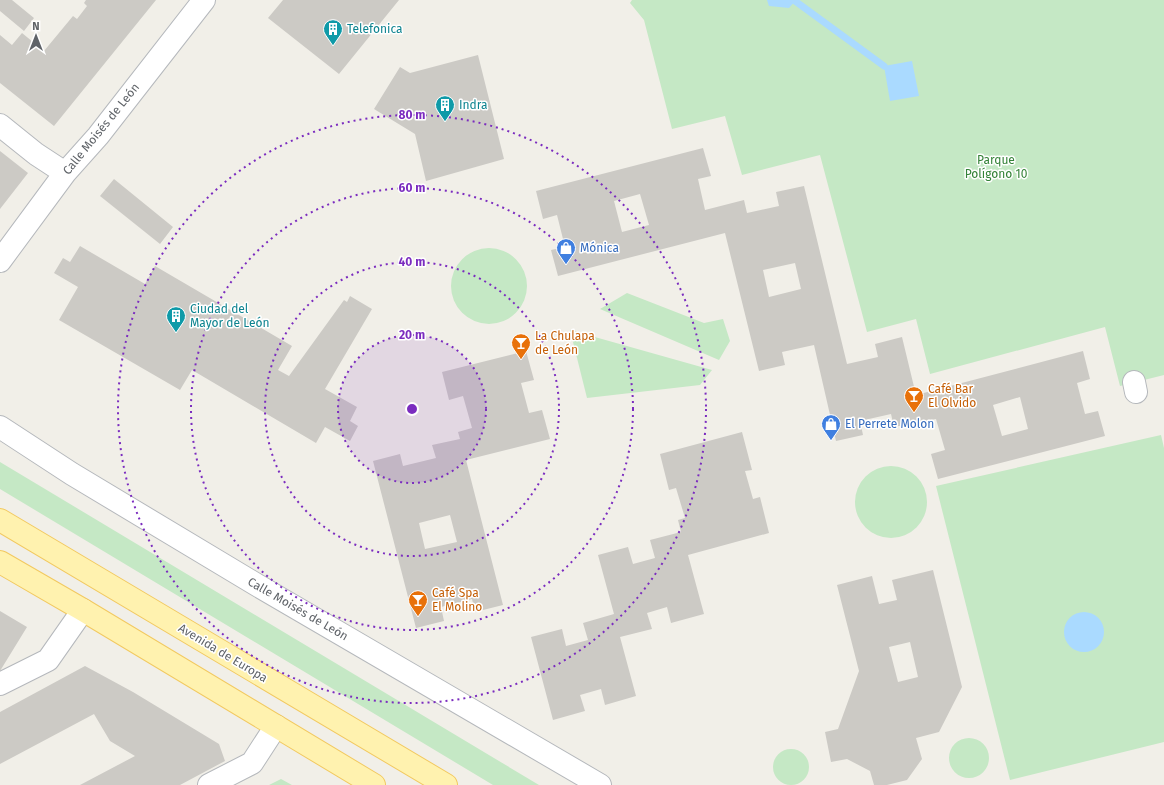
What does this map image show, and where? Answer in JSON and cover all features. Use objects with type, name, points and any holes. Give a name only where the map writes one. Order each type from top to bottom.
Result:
[{"type":"main road","name":"Avenida de Europa","points":[[0,520],[446,785]]},
{"type":"main road","points":[[0,562],[374,785]]},
{"type":"street","name":"Calle Moisés de León","points":[[0,261],[65,173],[98,136],[204,0]]},
{"type":"street","points":[[0,125],[36,154],[65,173]]},
{"type":"street","name":"Calle Moisés de León","points":[[0,427],[72,474],[256,585],[600,785]]},
{"type":"street","points":[[0,684],[48,660],[82,610]]},
{"type":"street","points":[[209,785],[252,763],[276,726]]},
{"type":"green space","name":"Parque Polígono 10","points":[[632,0],[1164,0],[1164,375],[1120,386],[1105,327],[930,374],[916,319],[867,332],[820,155],[742,175],[725,116],[672,129],[644,20],[630,3]]},
{"type":"green space","points":[[489,248],[504,251],[516,259],[524,271],[527,286],[524,301],[516,313],[504,321],[489,324],[474,321],[462,313],[454,301],[451,286],[454,271],[462,259],[474,251]]},
{"type":"green space","points":[[627,293],[704,323],[723,319],[730,341],[719,360],[600,309]]},
{"type":"green space","points":[[570,330],[712,370],[700,385],[587,398]]},
{"type":"green space","points":[[1161,435],[1164,448],[1164,742],[1010,780],[936,486]]},
{"type":"green space","points":[[0,462],[539,785],[493,785],[0,489]]},
{"type":"green space","points":[[891,466],[911,472],[921,482],[927,502],[921,522],[911,532],[891,538],[871,532],[861,522],[855,502],[861,482],[871,472]]},
{"type":"green space","points":[[973,738],[980,741],[986,747],[989,758],[988,766],[980,775],[973,778],[965,778],[958,775],[950,766],[949,754],[952,747],[961,739]]},
{"type":"green space","points":[[791,749],[804,754],[809,767],[804,780],[791,785],[778,780],[773,767],[778,754]]},
{"type":"green space","points":[[281,779],[292,785],[269,785]]},
{"type":"water","points":[[767,0],[796,0],[789,8],[769,6]]},
{"type":"water","points":[[912,61],[919,96],[890,101],[884,66]]},
{"type":"water","points":[[1088,612],[1095,615],[1101,621],[1104,632],[1103,640],[1095,649],[1088,652],[1080,652],[1073,649],[1065,640],[1064,628],[1067,621],[1076,613]]},
{"type":"building","points":[[0,0],[12,0],[34,18],[24,31],[0,11]]},
{"type":"building","points":[[86,0],[156,0],[54,126],[0,83],[0,35],[12,45],[22,33],[44,51],[73,16],[77,19],[87,6],[84,3]]},
{"type":"building","name":"Telefonica","points":[[283,0],[399,0],[339,74],[268,18]]},
{"type":"building","name":"Indra","points":[[478,55],[504,159],[426,181],[415,134],[374,109],[400,67],[410,73]]},
{"type":"building","points":[[703,148],[711,176],[698,179],[705,210],[744,200],[747,213],[779,206],[776,192],[804,186],[847,364],[878,357],[875,344],[902,337],[916,395],[1083,351],[1090,379],[1077,383],[1085,414],[1098,411],[1105,436],[938,479],[931,454],[945,450],[936,419],[894,427],[891,414],[860,421],[863,435],[836,441],[814,345],[782,352],[785,365],[759,371],[725,233],[558,276],[551,250],[565,247],[557,215],[543,219],[536,191]],"holes":[[[640,194],[649,225],[622,232],[614,201]],[[795,263],[801,289],[769,297],[763,270]],[[1020,397],[1028,429],[1002,436],[993,405]]]},
{"type":"building","points":[[0,151],[28,173],[0,209]]},
{"type":"building","points":[[114,179],[173,227],[160,244],[100,196]]},
{"type":"building","name":"Ciudad del Mayor de León","points":[[80,246],[145,284],[155,266],[292,346],[278,370],[289,376],[344,300],[347,302],[350,296],[372,309],[325,389],[357,407],[350,421],[358,426],[350,441],[325,427],[316,443],[192,370],[180,390],[59,320],[78,287],[54,273],[63,258],[70,262]]},
{"type":"building","points":[[526,351],[534,380],[521,383],[529,413],[542,410],[550,439],[466,460],[503,605],[475,612],[472,599],[441,607],[444,621],[416,628],[373,461],[400,454],[403,466],[436,458],[432,445],[460,439],[458,432],[472,428],[463,396],[449,400],[442,372]],"holes":[[[450,515],[457,542],[425,549],[419,523]]]},
{"type":"building","points":[[742,432],[752,470],[745,471],[753,499],[760,497],[769,533],[688,555],[704,614],[671,623],[667,607],[647,613],[652,629],[620,637],[636,696],[605,705],[601,689],[580,695],[585,711],[553,720],[531,637],[562,629],[566,646],[588,640],[583,623],[614,614],[598,555],[628,547],[633,564],[655,558],[650,540],[681,532],[678,520],[685,518],[676,488],[669,490],[660,454]]},
{"type":"building","points":[[933,570],[962,687],[939,732],[916,738],[922,759],[907,780],[887,785],[874,785],[870,771],[847,759],[831,762],[825,732],[838,729],[859,671],[837,585],[872,576],[879,604],[897,600],[892,580]],"holes":[[[910,642],[918,677],[898,682],[889,647]]]},
{"type":"building","points":[[0,611],[27,627],[0,671]]},
{"type":"building","points":[[85,666],[133,692],[219,744],[225,761],[180,785],[80,785],[135,756],[110,741],[94,714],[0,764],[0,712]]},
{"type":"waterway","points":[[795,1],[884,66]]},
{"type":"place","name":"Telefonica","points":[[333,46]]},
{"type":"place","name":"Indra","points":[[445,122]]},
{"type":"place","name":"Mónica","points":[[566,265]]},
{"type":"place","name":"Ciudad del Mayor de León","points":[[176,333]]},
{"type":"place","name":"La Chulapa de León","points":[[521,360]]},
{"type":"place","name":"Café Bar El Olvido","points":[[914,413]]},
{"type":"place","name":"El Perrete Molon","points":[[831,441]]},
{"type":"place","name":"Café Spa El Molino","points":[[418,617]]}]
